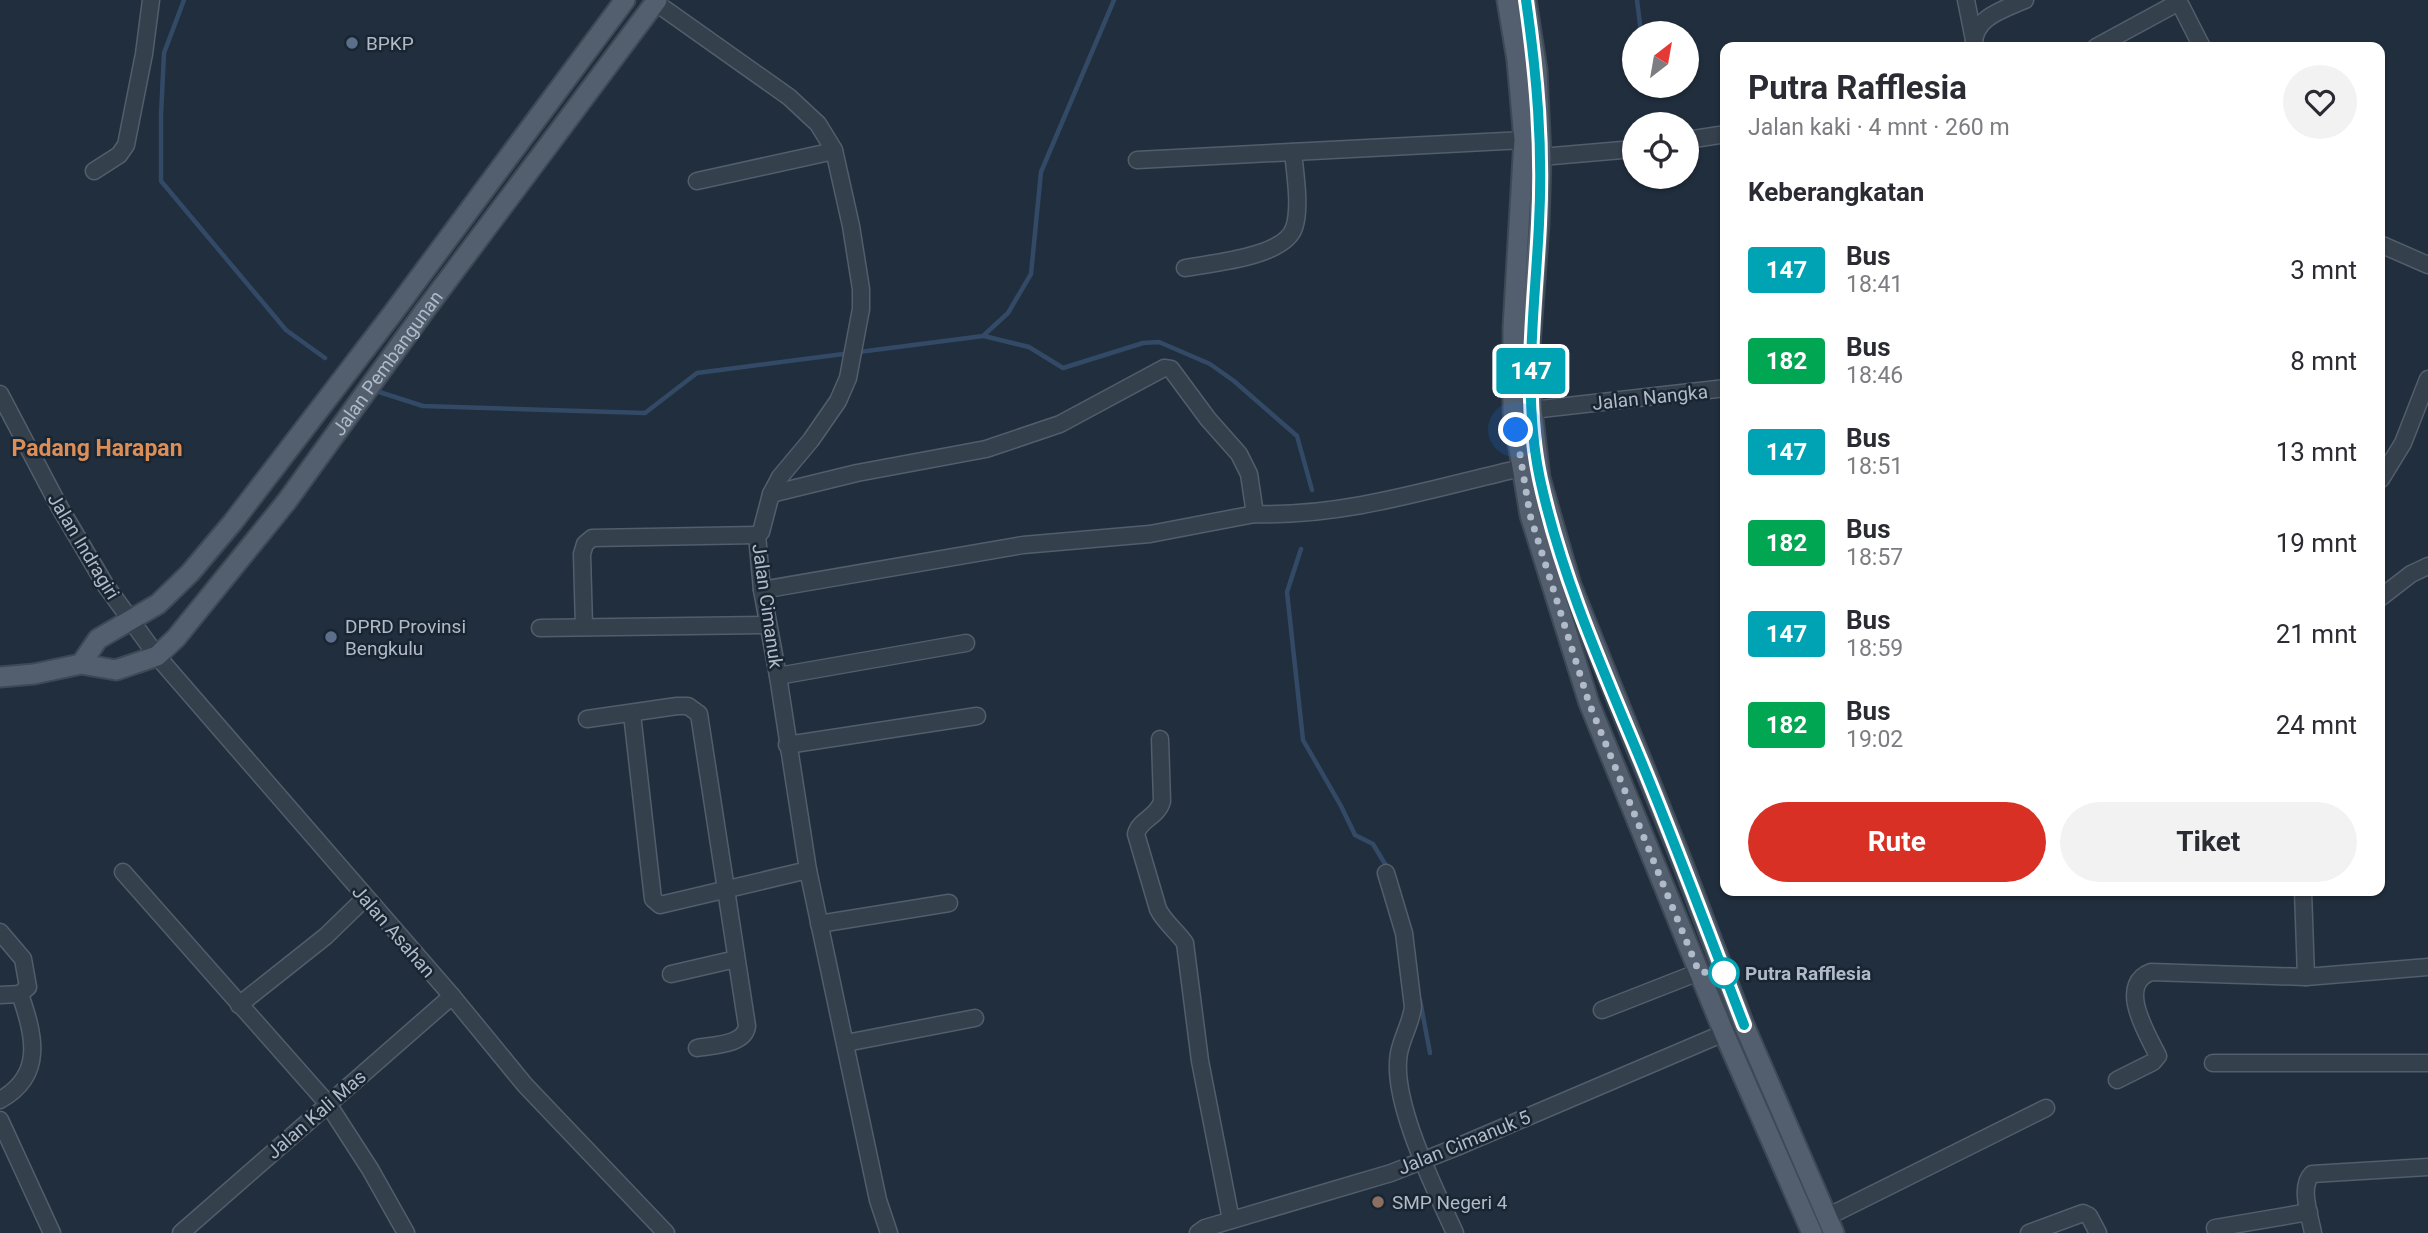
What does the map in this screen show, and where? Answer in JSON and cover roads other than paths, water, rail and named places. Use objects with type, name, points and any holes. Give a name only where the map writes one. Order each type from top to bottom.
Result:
[{"type":"main road","name":"Jalan Pembangunan","points":[[81,664],[98,639],[158,604],[225,532],[283,460],[625,0]]},
{"type":"main road","points":[[1507,0],[1517,60],[1524,140],[1513,412],[1530,515],[1589,703],[1724,1033],[1812,1233]]},
{"type":"main road","points":[[1526,0],[1536,70],[1541,157],[1530,346],[1532,410],[1540,478],[1571,585],[1744,1025],[1830,1225]]},
{"type":"main road","name":"Jalan Pembangunan","points":[[0,677],[34,674],[81,664],[116,670],[157,656],[176,638],[287,500],[655,1]]},
{"type":"main road","points":[[417,281],[438,294]]},
{"type":"main road","points":[[1640,825],[1663,815]]},
{"type":"street","points":[[94,170],[119,155],[126,145],[144,54],[151,0]]},
{"type":"street","points":[[1966,0],[1974,42]]},
{"type":"street","points":[[1974,42],[1982,22],[2025,0]]},
{"type":"street","name":"Jalan Cimanuk","points":[[655,1],[789,97],[829,138],[859,269],[861,309],[848,379],[838,401],[811,440],[780,477],[771,494],[761,531],[757,535],[762,590],[808,870],[878,1200],[889,1233]]},
{"type":"street","points":[[2105,42],[2179,1],[2200,42]]},
{"type":"street","points":[[1699,138],[1720,135]]},
{"type":"street","points":[[1137,160],[1524,140]]},
{"type":"street","points":[[1541,157],[1622,150]]},
{"type":"street","points":[[697,181],[834,151]]},
{"type":"street","points":[[1185,268],[1261,252],[1282,244],[1290,236],[1296,222],[1293,152]]},
{"type":"street","points":[[2385,246],[2428,265]]},
{"type":"street","points":[[771,494],[857,473],[986,449],[1060,424],[1164,368],[1171,369],[1208,419],[1239,454],[1249,474],[1255,514]]},
{"type":"street","points":[[2385,473],[2403,443],[2428,379]]},
{"type":"street","name":"Jalan Nangka","points":[[1532,410],[1720,389]]},
{"type":"street","name":"Jalan Indragiri","points":[[0,394],[60,508],[106,586],[131,621]]},
{"type":"street","points":[[762,590],[1023,545],[1150,534],[1255,514],[1360,505],[1521,468]]},
{"type":"street","points":[[584,627],[582,554],[585,544],[592,538],[757,535]]},
{"type":"street","points":[[2385,594],[2428,566]]},
{"type":"street","name":"Jalan Asahan","points":[[131,621],[157,656],[555,1118],[666,1233]]},
{"type":"street","points":[[540,628],[768,625]]},
{"type":"street","points":[[778,676],[966,643]]},
{"type":"street","points":[[587,719],[688,706],[699,714],[746,1032],[735,1040],[697,1048]]},
{"type":"street","points":[[632,714],[653,899],[660,905],[808,870]]},
{"type":"street","points":[[788,744],[977,716]]},
{"type":"street","points":[[1160,739],[1160,809],[1141,824],[1136,834],[1158,909],[1185,943],[1200,1060],[1231,1220]]},
{"type":"street","points":[[123,872],[328,1104],[370,1169],[406,1233]]},
{"type":"street","points":[[1386,873],[1404,933],[1413,1006],[1412,1018],[1399,1052],[1398,1074],[1405,1107],[1423,1159],[1455,1233]]},
{"type":"street","points":[[2303,896],[2306,977]]},
{"type":"street","points":[[239,1005],[326,936],[365,898]]},
{"type":"street","points":[[819,924],[949,902]]},
{"type":"street","points":[[0,932],[23,960],[29,988],[20,994],[0,995]]},
{"type":"street","points":[[671,974],[736,959]]},
{"type":"street","points":[[2118,1080],[2153,1062],[2158,1056],[2136,1010],[2135,998],[2138,982],[2143,975],[2151,972],[2306,977],[2428,967]]},
{"type":"street","points":[[1602,1010],[1699,972]]},
{"type":"street","points":[[0,1100],[24,1083],[29,1073],[32,1054],[31,1024],[20,994]]},
{"type":"street","name":"Jalan Kali Mas","points":[[181,1233],[452,996]]},
{"type":"street","points":[[846,1043],[975,1018]]},
{"type":"street","name":"Jalan Cimanuk 5","points":[[1198,1233],[1205,1228],[1391,1172],[1458,1147],[1724,1033]]},
{"type":"street","points":[[2213,1063],[2428,1062]]},
{"type":"street","points":[[1830,1225],[2046,1108]]},
{"type":"street","points":[[0,1120],[52,1233]]},
{"type":"street","points":[[2313,1233],[2305,1186],[2312,1174],[2428,1167]]},
{"type":"street","points":[[2214,1228],[2309,1212]]},
{"type":"street","points":[[2029,1233],[2079,1213],[2089,1216],[2098,1233]]},
{"type":"waterway","points":[[184,0],[164,53],[161,181],[286,330],[325,358]]},
{"type":"waterway","points":[[373,390],[423,406],[645,413],[697,373],[983,336],[1008,313],[1031,274],[1041,172],[1114,0]]},
{"type":"waterway","points":[[1637,0],[1640,21]]},
{"type":"waterway","points":[[984,336],[1029,347],[1063,368],[1143,343],[1159,342],[1210,364],[1234,381],[1297,436],[1312,490]]},
{"type":"waterway","points":[[1301,549],[1287,592],[1303,740],[1355,835],[1373,844],[1388,869]]},
{"type":"waterway","points":[[1420,1000],[1430,1053]]},
{"type":"place","name":"BPKP","points":[[352,43]]},
{"type":"place","name":"DPRD Provinsi Bengkulu","points":[[331,637]]},
{"type":"place","name":"Putra Rafflesia","points":[[1724,973]]},
{"type":"place","name":"SMP Negeri 4","points":[[1378,1202]]},
{"type":"district","name":"Padang Harapan","points":[[97,448]]}]
